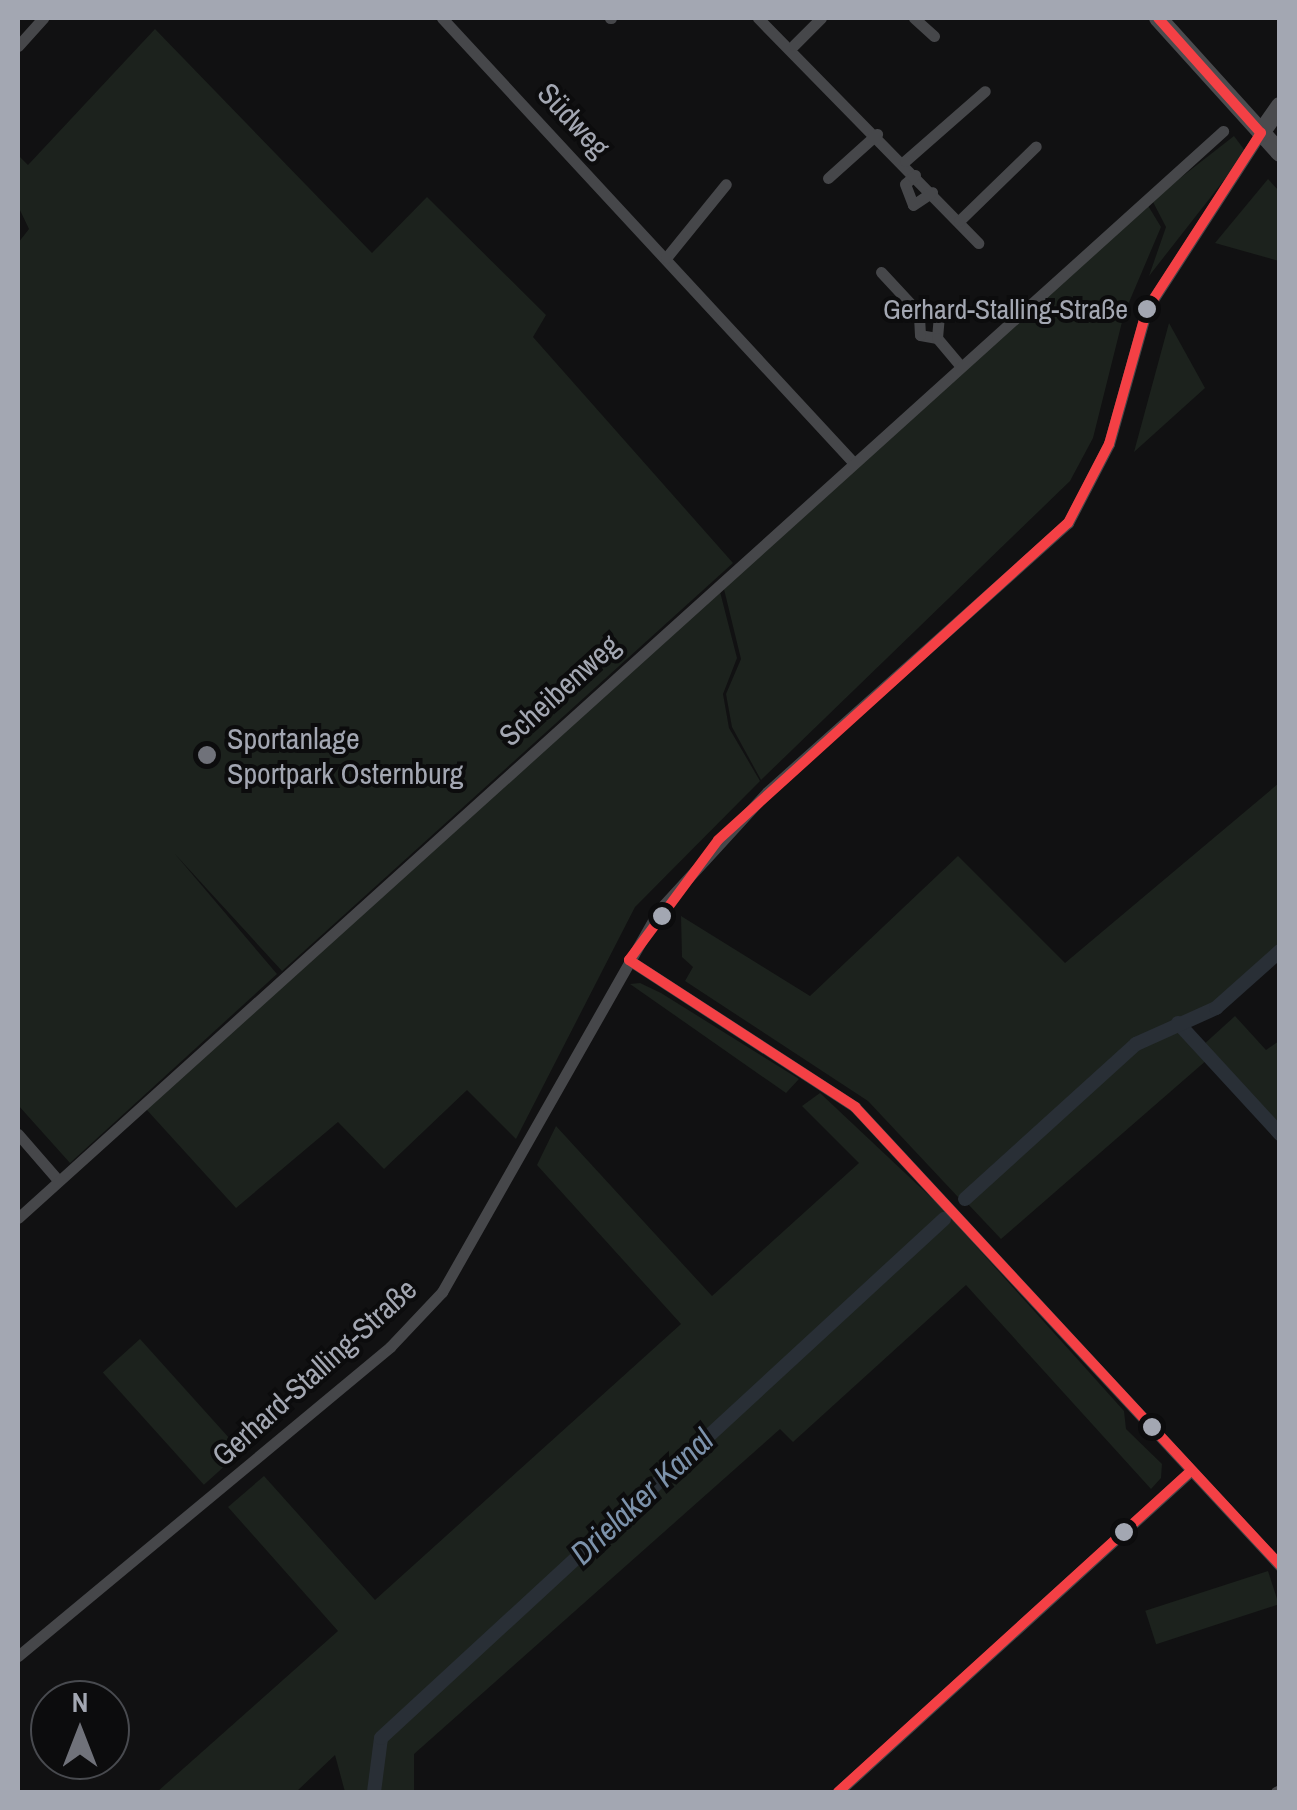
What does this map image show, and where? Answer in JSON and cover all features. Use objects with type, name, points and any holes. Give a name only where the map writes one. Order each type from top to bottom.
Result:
[{"type":"street","points":[[18,46],[43,18]]},
{"type":"street","name":"Südweg","points":[[442,18],[852,461]]},
{"type":"street","points":[[758,18],[794,45],[978,243]]},
{"type":"street","points":[[794,45],[820,18]]},
{"type":"street","points":[[914,18],[934,36]]},
{"type":"street","points":[[1158,18],[1280,153]]},
{"type":"street","points":[[905,161],[985,91]]},
{"type":"street","points":[[1261,133],[1280,106]]},
{"type":"street","name":"Scheibenweg","points":[[18,1218],[852,461],[1222,131]]},
{"type":"street","name":"Gerhard-Stalling-Straße","points":[[18,1656],[431,1304],[482,1232],[630,960],[727,831],[1068,523],[1109,444],[1147,309],[1261,133]]},
{"type":"street","points":[[828,178],[877,134]]},
{"type":"street","points":[[959,221],[1036,146]]},
{"type":"street","points":[[916,174],[904,184],[914,205],[932,192]]},
{"type":"street","points":[[666,258],[726,184]]},
{"type":"street","points":[[882,272],[918,314],[920,335],[937,338],[960,365]]},
{"type":"street","points":[[918,314],[939,315],[937,338]]},
{"type":"street","points":[[630,960],[855,1107],[1280,1566]]},
{"type":"street","points":[[18,1134],[58,1180]]},
{"type":"street","points":[[838,1792],[1190,1472]]},
{"type":"shaded area","points":[[155,29],[372,253],[427,197],[546,315],[533,337],[733,563],[282,971],[175,854],[277,974],[70,1163],[18,1105],[18,243],[29,229],[18,206],[18,155],[28,165]]},
{"type":"shaded area","points":[[1234,136],[1246,152],[1149,276],[1166,227],[1152,200]]},
{"type":"shaded area","points":[[1268,179],[1279,191],[1279,261],[1215,243]]},
{"type":"shaded area","points":[[1147,204],[1161,227],[1124,314],[1093,438],[1070,481],[761,780],[732,727],[726,694],[741,659],[722,581]]},
{"type":"shaded area","points":[[1169,323],[1205,388],[1134,452]]},
{"type":"shaded area","points":[[718,584],[737,658],[723,694],[729,728],[760,781],[635,907],[516,1139],[467,1090],[384,1169],[338,1122],[236,1208],[146,1109]]},
{"type":"shaded area","points":[[1279,783],[1279,945],[1214,1003],[1129,1042],[958,1197],[868,1101],[685,981],[693,967],[682,957],[681,916],[810,996],[958,856],[1065,963]]},
{"type":"shaded area","points":[[640,983],[799,1079],[786,1093],[630,984]]},
{"type":"shaded area","points":[[1235,1016],[1266,1050],[1279,1041],[1279,1128],[1202,1046]]},
{"type":"shaded area","points":[[1178,1028],[1208,1059],[1001,1239],[967,1203],[1139,1047]]},
{"type":"shaded area","points":[[820,1093],[939,1205],[1124,1411],[1126,1429],[1162,1464],[1161,1478],[1151,1489],[966,1285],[793,1442],[780,1429],[414,1754],[414,1792],[345,1792],[335,1755],[296,1792],[157,1792],[338,1631],[228,1507],[264,1476],[375,1600],[681,1324],[537,1165],[556,1126],[712,1296],[859,1163],[802,1106]]},
{"type":"shaded area","points":[[140,1339],[241,1451],[204,1485],[103,1372]]},
{"type":"shaded area","points":[[1268,1571],[1279,1604],[1156,1644],[1145,1611]]},
{"type":"waterway","name":"Drielaker Kanal","points":[[965,1199],[1136,1044],[1216,1008],[1280,951]]},
{"type":"waterway","points":[[1178,1023],[1280,1134]]},
{"type":"waterway","name":"Drielaker Kanal","points":[[374,1792],[381,1738],[944,1219]]},
{"type":"transit line","points":[[1158,18],[1261,133]]},
{"type":"transit line","points":[[629,960],[718,840],[1068,523],[1109,444],[1147,309],[1261,133]]},
{"type":"transit line","points":[[629,960],[855,1107],[1280,1565]]},
{"type":"transit line","points":[[838,1792],[1190,1472]]},
{"type":"place","name":"Gerhard-Stalling-Straße","points":[[1147,309]]},
{"type":"place","name":"Sportanlage Sportpark Osternburg","points":[[207,755]]}]
